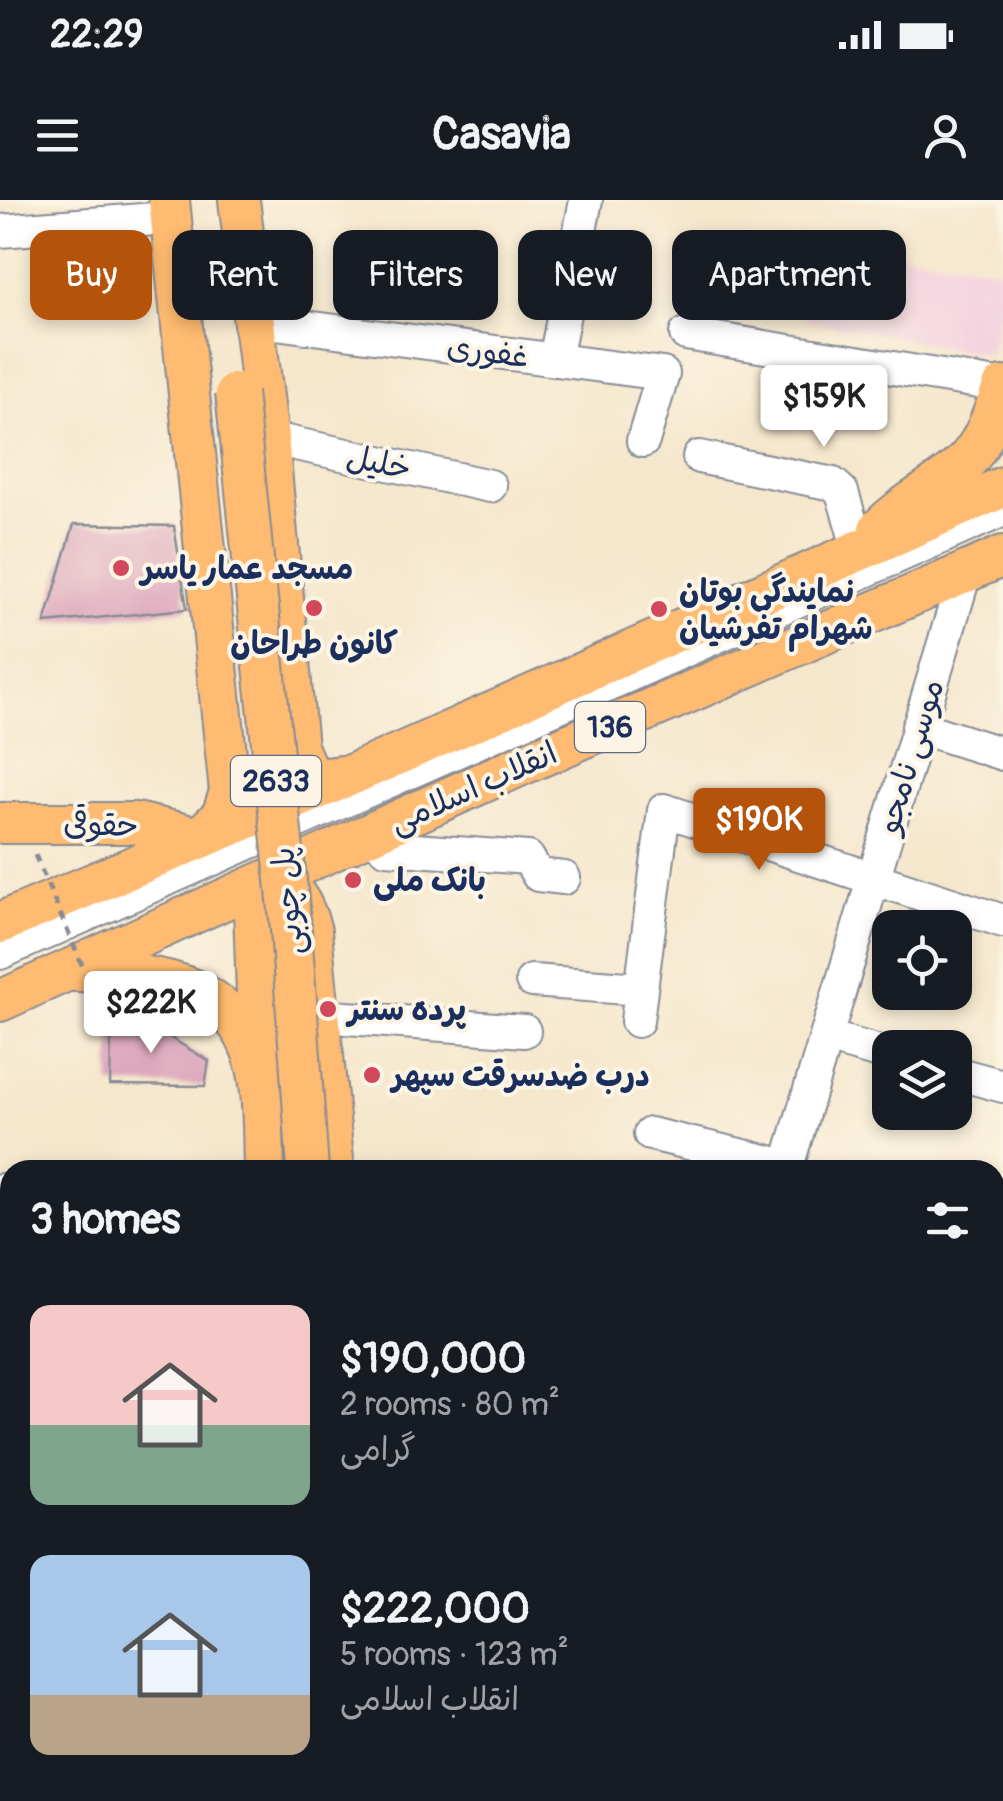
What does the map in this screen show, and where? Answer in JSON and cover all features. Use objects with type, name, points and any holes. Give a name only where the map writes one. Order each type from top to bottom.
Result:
[{"type":"main road","name":"2633","points":[[217,200],[224,396]]},
{"type":"main road","name":"2633","points":[[239,200],[243,230]]},
{"type":"main road","name":"2633","points":[[175,206],[224,396]]},
{"type":"main road","name":"2633","points":[[175,206],[224,710]]},
{"type":"main road","name":"2633","points":[[254,320],[298,747],[309,775],[318,779],[353,774]]},
{"type":"main road","points":[[858,550],[904,502],[963,464],[983,436],[1003,386]]},
{"type":"main road","name":"پل چوبی","points":[[224,396],[283,1160]]},
{"type":"main road","name":"پل چوبی","points":[[224,396],[291,928],[307,1160]]},
{"type":"main road","name":"انقلاب اسلامی","points":[[0,923],[353,774],[1003,487]]},
{"type":"main road","name":"انقلاب اسلامی","points":[[0,1001],[1003,556]]},
{"type":"main road","points":[[224,710],[243,749],[257,760],[278,758],[288,746],[294,701]]},
{"type":"main road","points":[[200,838],[222,816],[230,792],[224,710]]},
{"type":"main road","name":"حقوقی","points":[[0,823],[136,823],[200,838]]},
{"type":"main road","points":[[333,1160],[312,931],[316,896],[325,873],[358,839]]},
{"type":"main road","points":[[264,1160],[254,910],[262,894],[278,886],[292,889],[303,901],[312,931]]},
{"type":"main road","points":[[65,971],[141,973],[189,985],[226,1010],[240,1028],[260,1081]]},
{"type":"street","points":[[555,360],[586,200]]},
{"type":"street","points":[[0,231],[175,206]]},
{"type":"street","name":"غفوری","points":[[254,320],[663,374],[643,441]]},
{"type":"street","points":[[686,334],[1003,386]]},
{"type":"street","name":"خلیل","points":[[268,438],[490,486]]},
{"type":"street","points":[[699,457],[833,484],[842,492],[858,550]]},
{"type":"street","points":[[0,953],[1003,510]]},
{"type":"street","points":[[0,970],[1003,530]]},
{"type":"street","name":"موسی نامجو","points":[[788,1160],[965,573]]},
{"type":"street","points":[[918,727],[1003,754]]},
{"type":"street","points":[[532,980],[639,1005],[664,810],[1003,921]]},
{"type":"street","points":[[358,839],[386,848],[528,858],[538,875],[564,878]]},
{"type":"street","points":[[318,1016],[524,1031]]},
{"type":"street","points":[[826,1038],[872,1050]]},
{"type":"street","points":[[972,1078],[1003,1086]]},
{"type":"street","points":[[650,1134],[754,1160]]},
{"type":"path","points":[[35,855],[100,1007]]},
{"type":"shaded area","points":[[906,254],[1003,270],[1003,297],[990,355],[805,320],[906,320]]},
{"type":"building","name":"مسجد عمار یاسر","points":[[74,524],[174,526],[187,609],[45,623]]},
{"type":"building","points":[[112,1003],[209,1061],[205,1086],[110,1085]]},
{"type":"place","name":"مسجد عمار یاسر","points":[[121,568]]},
{"type":"place","name":"کانون طراحان","points":[[314,608]]},
{"type":"place","name":"نمایندگی بوتان شهرام تفرشیان","points":[[659,609]]},
{"type":"place","name":"بانک ملی","points":[[353,880]]},
{"type":"place","name":"پرده سنتر","points":[[328,1009]]},
{"type":"place","name":"درب ضدسرقت سپهر","points":[[372,1075]]}]
